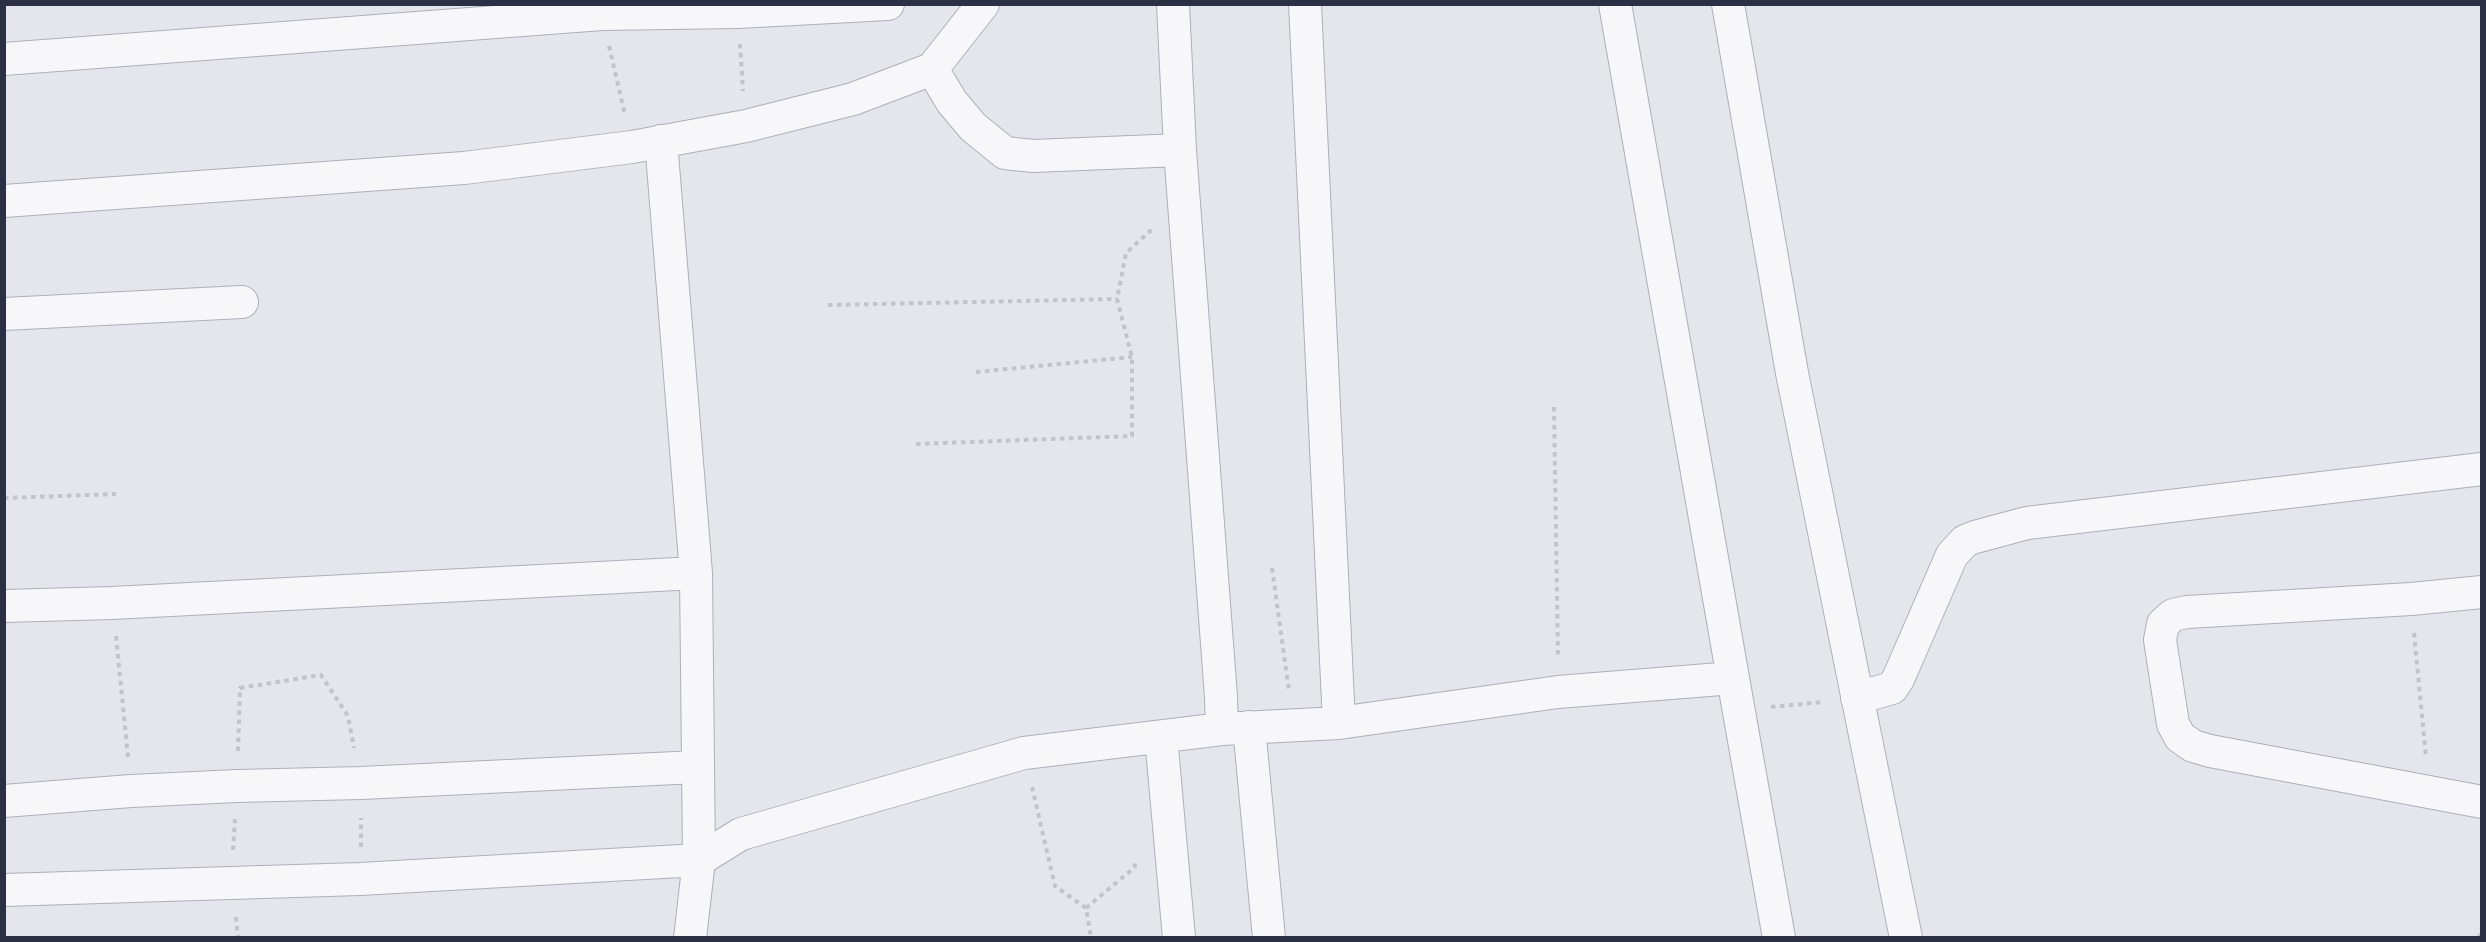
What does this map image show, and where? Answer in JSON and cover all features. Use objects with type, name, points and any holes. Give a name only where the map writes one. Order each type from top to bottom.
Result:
[{"type":"street","points":[[4,59],[602,14],[738,12],[888,4]]},
{"type":"street","points":[[4,201],[464,168],[646,144],[746,126],[853,99],[932,69],[983,4]]},
{"type":"street","points":[[1173,4],[1180,150],[1221,697],[1235,728],[1269,938]]},
{"type":"street","points":[[1305,4],[1339,723]]},
{"type":"street","points":[[1615,4],[1779,938]]},
{"type":"street","points":[[1728,4],[1792,373],[1906,938]]},
{"type":"street","points":[[932,69],[973,127],[1005,153],[1033,156],[1180,150]]},
{"type":"street","points":[[646,144],[696,573],[699,860],[690,938]]},
{"type":"street","points":[[4,314],[242,302]]},
{"type":"street","points":[[1857,698],[1892,688],[1952,555],[1965,541],[1975,537],[2027,523],[2481,469]]},
{"type":"street","points":[[4,606],[112,603],[696,573]]},
{"type":"street","points":[[2481,592],[2411,599],[2187,612],[2173,615],[2163,624],[2160,640],[2173,724],[2180,737],[2193,746],[2481,802]]},
{"type":"street","points":[[4,890],[360,879],[699,860],[741,834],[1024,753],[1235,728],[1339,723],[1558,692],[1733,678]]},
{"type":"street","points":[[1161,737],[1179,938]]},
{"type":"street","points":[[4,801],[131,791],[697,767]]},
{"type":"path","points":[[738,12],[746,126]]},
{"type":"path","points":[[602,14],[646,144]]},
{"type":"path","points":[[916,444],[1132,436],[1132,357],[1117,299],[1126,253],[1150,231],[1188,233]]},
{"type":"path","points":[[828,305],[1117,299]]},
{"type":"path","points":[[976,372],[1132,357]]},
{"type":"path","points":[[1554,406],[1558,692]]},
{"type":"path","points":[[4,498],[116,494]]},
{"type":"path","points":[[1272,568],[1294,724]]},
{"type":"path","points":[[2411,599],[2429,791]]},
{"type":"path","points":[[112,603],[131,791]]},
{"type":"path","points":[[231,882],[240,688],[321,675],[348,716],[361,783],[360,879]]},
{"type":"path","points":[[1738,710],[1857,698]]},
{"type":"path","points":[[1024,753],[1055,886],[1086,908],[1091,938]]},
{"type":"path","points":[[1086,908],[1135,867],[1134,855]]},
{"type":"path","points":[[2479,938],[2481,927]]}]
